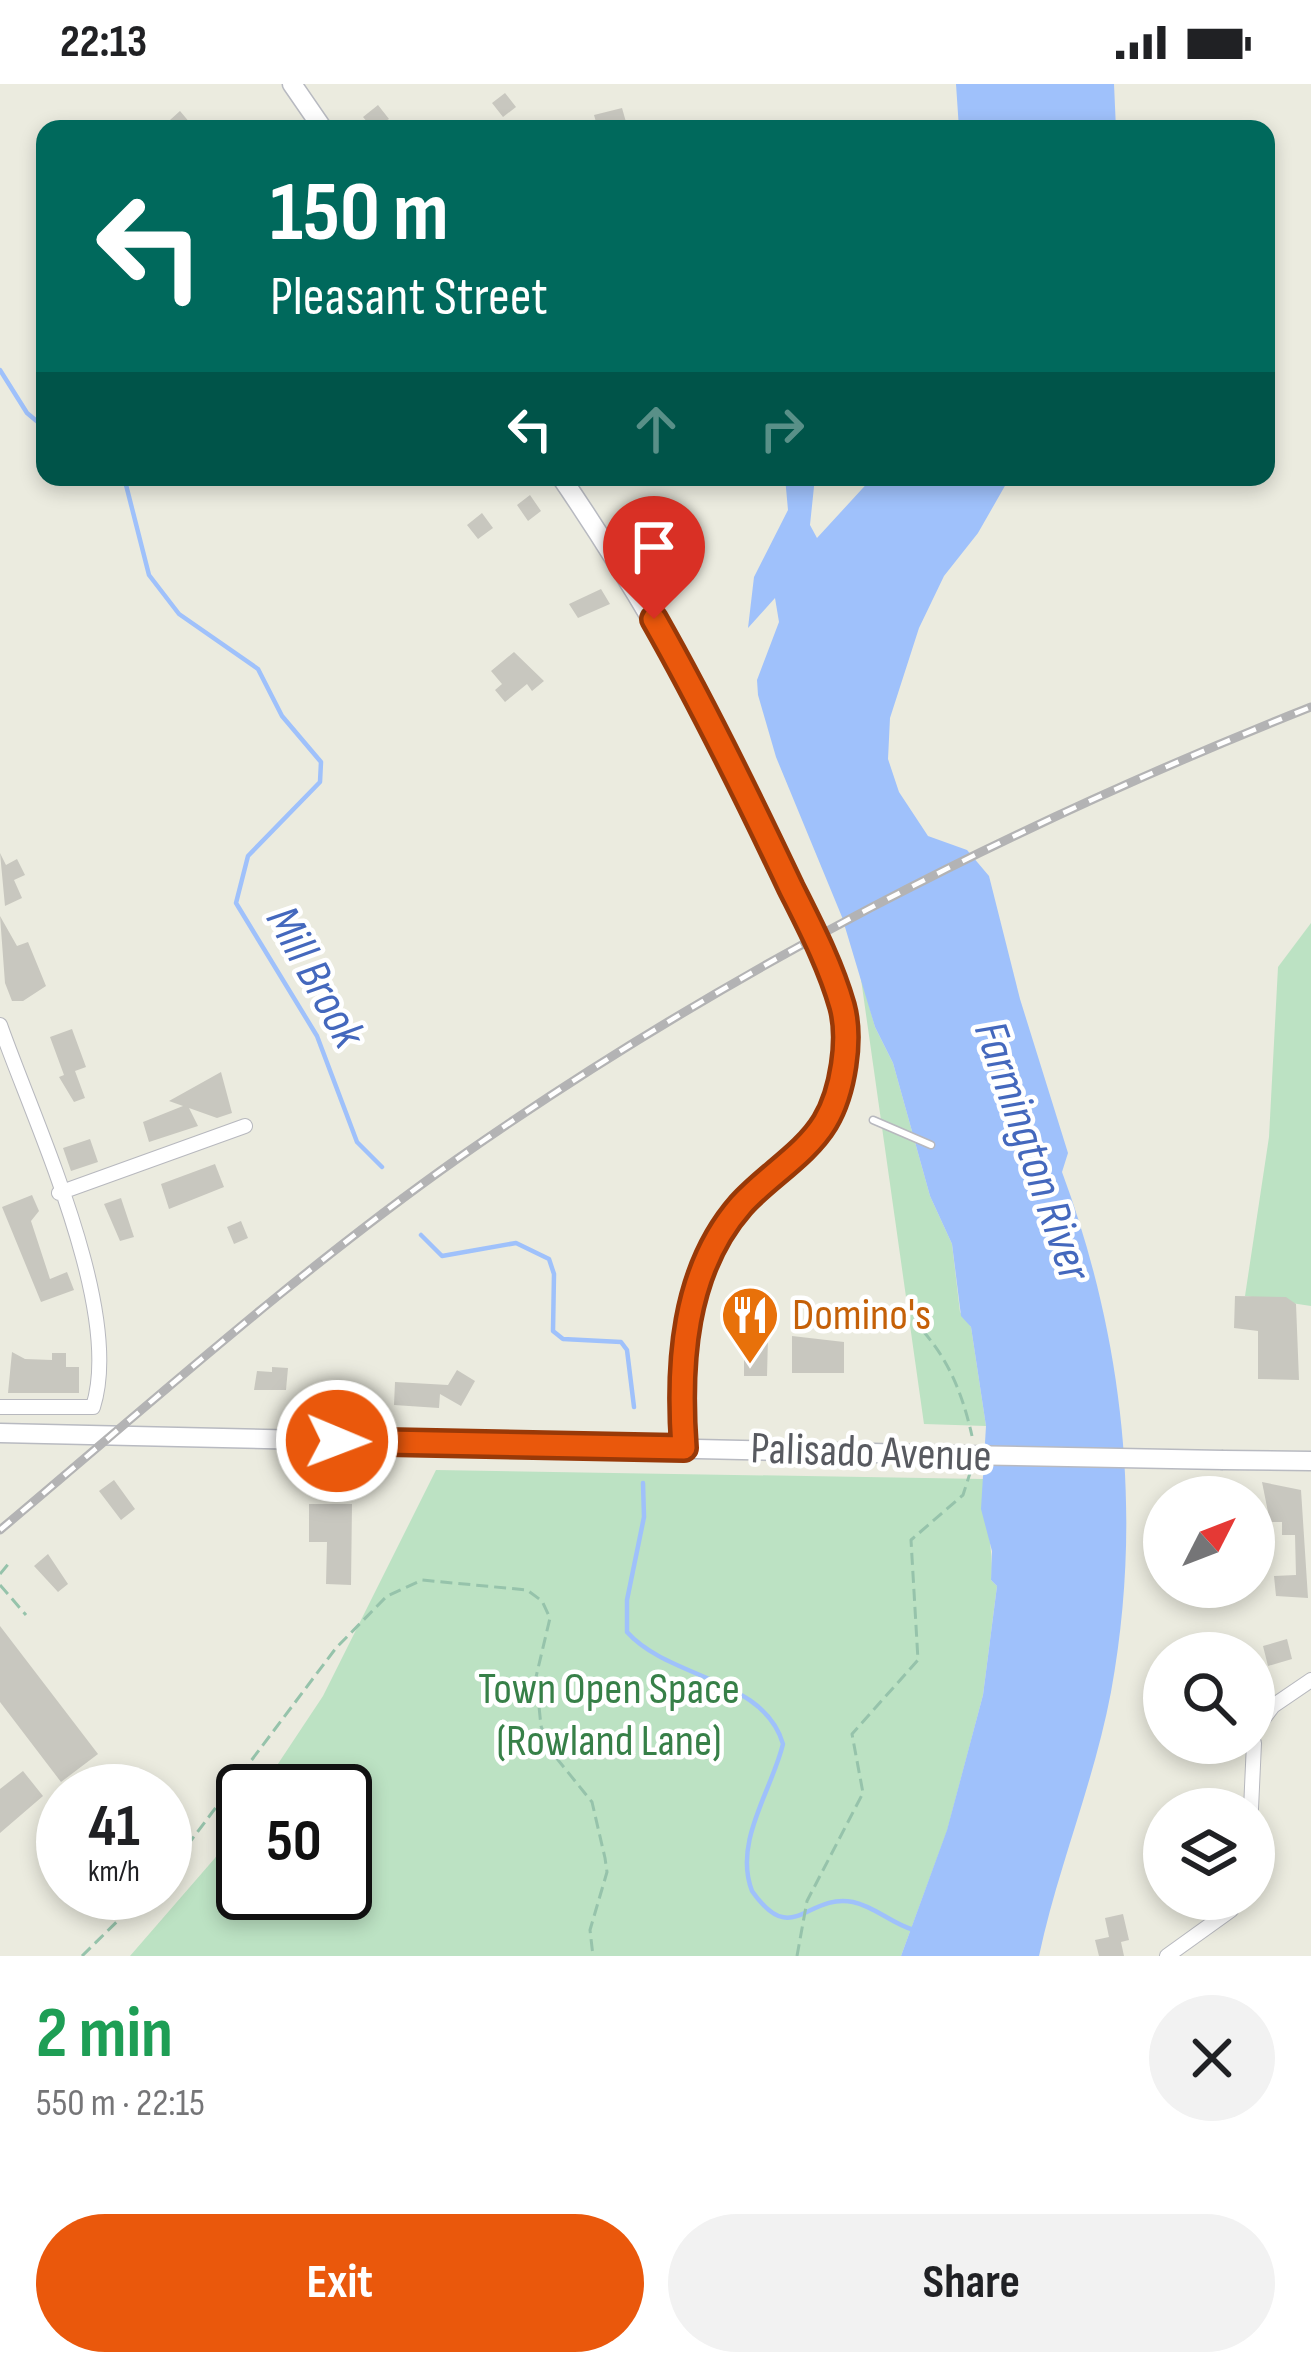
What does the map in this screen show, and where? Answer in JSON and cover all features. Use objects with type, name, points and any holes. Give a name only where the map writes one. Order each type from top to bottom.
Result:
[{"type":"main road","points":[[292,84],[317,120]]},
{"type":"main road","points":[[567,486],[654,619],[715,729],[822,950],[844,1025],[840,1079],[827,1119],[740,1206],[704,1266],[686,1335],[684,1448]]},
{"type":"main road","name":"Palisado Avenue","points":[[0,1433],[1311,1461]]},
{"type":"street","points":[[0,1025],[95,1291],[99,1390],[94,1407],[0,1407]]},
{"type":"street","points":[[59,1193],[245,1126]]},
{"type":"street","points":[[1275,1705],[1311,1680]]},
{"type":"street","points":[[1167,1956],[1218,1920]]},
{"type":"lane","points":[[873,1120],[931,1145]]},
{"type":"path","points":[[796,1956],[807,1901],[863,1793],[852,1734],[918,1660],[911,1540],[963,1495],[970,1478],[972,1434],[964,1401],[944,1358],[923,1331]]},
{"type":"path","points":[[0,1574],[10,1562]]},
{"type":"path","points":[[192,1840],[336,1648],[387,1596],[410,1583],[440,1580],[527,1590],[546,1609],[549,1634],[536,1677],[541,1726],[550,1750],[592,1802],[605,1858],[590,1930],[593,1956]]},
{"type":"path","points":[[0,1585],[26,1615]]},
{"type":"path","points":[[82,1956],[119,1920]]},
{"type":"green space","points":[[1311,923],[1311,1306],[1245,1296],[1269,1137],[1278,967]]},
{"type":"green space","points":[[860,972],[875,1027],[893,1063],[930,1196],[952,1244],[960,1312],[971,1327],[986,1426],[924,1424]]},
{"type":"green space","name":"Town Open Space (Rowland Lane)","points":[[436,1470],[984,1479],[991,1580],[997,1586],[983,1695],[947,1831],[901,1956],[130,1956],[161,1920],[192,1920],[192,1885],[216,1856],[216,1920],[372,1920],[372,1764],[278,1764],[323,1696]]},
{"type":"water","points":[[956,84],[1114,84],[1116,120],[958,120]]},
{"type":"water","name":"Farmington River","points":[[786,486],[814,486],[810,525],[817,538],[865,486],[1005,486],[978,533],[944,576],[919,628],[890,718],[888,759],[899,792],[928,836],[967,850],[989,876],[1020,999],[1068,1153],[1062,1172],[1100,1299],[1122,1429],[1126,1560],[1111,1692],[1039,1956],[901,1956],[947,1830],[983,1695],[997,1586],[991,1580],[992,1551],[981,1509],[986,1426],[971,1327],[961,1316],[952,1244],[930,1196],[893,1063],[875,1027],[842,917],[776,757],[758,695],[757,680],[779,622],[775,598],[748,628],[754,577],[788,510]]},
{"type":"building","points":[[505,93],[516,107],[503,117],[492,103]]},
{"type":"building","points":[[378,105],[389,119],[366,120],[363,117]]},
{"type":"building","points":[[622,108],[625,120],[595,120],[594,115]]},
{"type":"building","points":[[530,495],[541,511],[528,521],[517,505]]},
{"type":"building","points":[[482,513],[493,528],[478,539],[467,525]]},
{"type":"building","points":[[601,589],[610,604],[578,618],[569,604]]},
{"type":"building","points":[[514,652],[544,681],[532,691],[527,684],[505,702],[495,690],[502,684],[491,671]]},
{"type":"building","points":[[0,853],[6,865],[17,859],[25,875],[14,880],[22,898],[5,906]]},
{"type":"building","points":[[0,916],[17,946],[28,942],[46,986],[23,1001],[12,1001],[5,983]]},
{"type":"building","points":[[72,1029],[86,1067],[75,1071],[85,1098],[74,1102],[59,1077],[64,1075],[50,1037]]},
{"type":"building","points":[[221,1072],[232,1113],[217,1118],[189,1108],[198,1126],[149,1142],[143,1122],[183,1106],[169,1101]]},
{"type":"building","points":[[90,1139],[98,1162],[71,1171],[63,1148]]},
{"type":"building","points":[[215,1164],[224,1187],[169,1209],[161,1184]]},
{"type":"building","points":[[32,1195],[39,1211],[31,1221],[50,1279],[67,1272],[74,1290],[41,1302],[2,1207]]},
{"type":"building","points":[[121,1198],[134,1237],[120,1241],[104,1204]]},
{"type":"building","points":[[241,1221],[248,1238],[234,1244],[227,1227]]},
{"type":"building","points":[[1235,1296],[1286,1297],[1296,1304],[1299,1380],[1258,1379],[1258,1331],[1234,1328]]},
{"type":"building","points":[[792,1336],[844,1342],[844,1373],[792,1373]]},
{"type":"building","points":[[744,1337],[768,1337],[767,1376],[744,1376]]},
{"type":"building","points":[[12,1352],[25,1359],[52,1360],[52,1353],[66,1353],[66,1367],[79,1367],[79,1393],[8,1393]]},
{"type":"building","points":[[272,1367],[288,1368],[286,1390],[254,1390],[257,1371],[272,1372]]},
{"type":"building","points":[[457,1370],[475,1381],[461,1406],[440,1394],[439,1408],[394,1405],[395,1382],[448,1385]]},
{"type":"building","points":[[337,1387],[364,1388],[363,1409],[336,1401]]},
{"type":"building","points":[[114,1480],[135,1509],[121,1520],[99,1491]]},
{"type":"building","points":[[1275,1485],[1301,1490],[1308,1598],[1276,1596],[1275,1576],[1296,1575],[1295,1535],[1282,1535],[1282,1522],[1275,1522]]},
{"type":"building","points":[[309,1504],[352,1504],[351,1585],[326,1584],[327,1542],[309,1542]]},
{"type":"building","points":[[48,1554],[68,1584],[58,1592],[34,1566]]},
{"type":"building","points":[[0,1626],[98,1754],[85,1764],[47,1764],[0,1702]]},
{"type":"building","points":[[1287,1639],[1292,1659],[1275,1664],[1275,1642]]},
{"type":"building","points":[[23,1771],[36,1787],[36,1802],[0,1833],[0,1789]]},
{"type":"building","points":[[1123,1914],[1129,1940],[1121,1942],[1124,1956],[1099,1956],[1095,1940],[1109,1937],[1105,1918]]},
{"type":"waterway","name":"Mill Brook","points":[[0,370],[36,420]]},
{"type":"waterway","name":"Mill Brook","points":[[126,486],[149,575],[179,614],[258,669],[282,716],[321,762],[320,782],[248,856],[236,903],[317,1036],[357,1142],[382,1167]]},
{"type":"waterway","name":"Mill Brook","points":[[421,1235],[442,1256],[516,1243],[549,1259],[554,1274],[553,1331],[563,1339],[621,1342],[627,1350],[634,1407]]},
{"type":"waterway","name":"Mill Brook","points":[[643,1483],[644,1517],[627,1600],[627,1632],[666,1660],[757,1705],[773,1722],[783,1744],[751,1835],[747,1873],[752,1891],[778,1916],[790,1918],[837,1901],[853,1902],[914,1930]]},
{"type":"railway","points":[[0,1530],[339,1247],[457,1159],[660,1026],[978,853],[1311,707]]},
{"type":"place","name":"Domino's","points":[[750,1366]]},
{"type":"route","points":[[337,1441],[684,1448],[686,1335],[712,1246],[740,1206],[827,1119],[840,1079],[842,1007],[822,950],[758,813],[654,619]]}]
